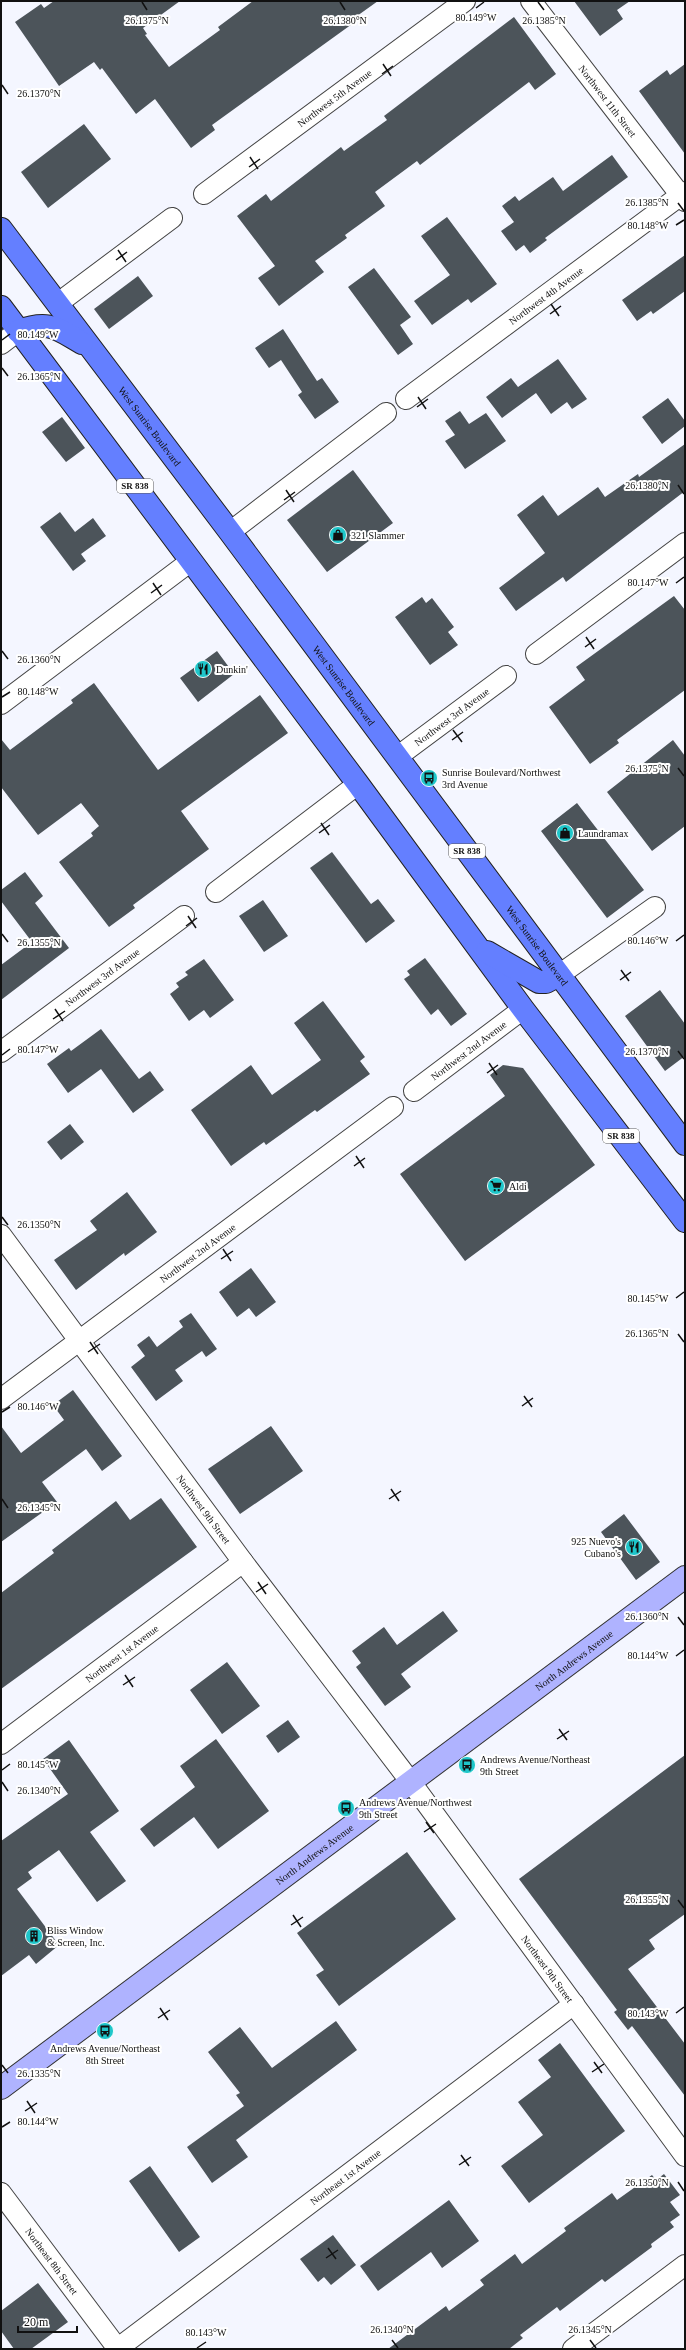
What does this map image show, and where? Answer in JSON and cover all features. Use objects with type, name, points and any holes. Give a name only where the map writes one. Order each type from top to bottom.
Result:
[{"type":"main road","name":"West Sunrise Boulevard","points":[[1,229],[230,532],[685,1144]]},
{"type":"main road","name":"SR 838","points":[[1,307],[358,784],[523,1009],[685,1221]]},
{"type":"main road","points":[[18,331],[40,324],[56,328],[90,348]]},
{"type":"main road","points":[[477,946],[539,982],[546,982],[559,975]]},
{"type":"main road","name":"North Andrews Avenue","points":[[1,2088],[685,1577]]},
{"type":"street","name":"Northwest 5th Avenue","points":[[204,194],[465,1]]},
{"type":"street","name":"Northwest 11th Street","points":[[531,1],[684,196]]},
{"type":"street","name":"Northwest 4th Avenue","points":[[406,399],[684,196]]},
{"type":"street","points":[[57,304],[172,218]]},
{"type":"street","points":[[1,344],[18,331]]},
{"type":"street","points":[[230,532],[386,414]]},
{"type":"street","points":[[536,654],[685,543]]},
{"type":"street","points":[[1,704],[191,561]]},
{"type":"street","name":"Northwest 3rd Avenue","points":[[397,758],[506,676]]},
{"type":"street","points":[[216,892],[358,784]]},
{"type":"street","points":[[559,975],[655,907]]},
{"type":"street","name":"Northwest 3rd Avenue","points":[[1,1052],[184,916]]},
{"type":"street","name":"Northwest 2nd Avenue","points":[[414,1091],[523,1009]]},
{"type":"street","name":"Northwest 2nd Avenue","points":[[1,1399],[393,1107]]},
{"type":"street","name":"Northwest 9th Street","points":[[1,1235],[243,1562],[410,1781]]},
{"type":"street","name":"Northwest 1st Avenue","points":[[1,1744],[243,1562]]},
{"type":"street","name":"Northeast 9th Street","points":[[410,1781],[685,2156]]},
{"type":"street","name":"Northeast 1st Avenue","points":[[117,2349],[574,2004]]},
{"type":"street","name":"Northeast 8th Street","points":[[1,2193],[117,2349]]},
{"type":"street","points":[[573,2349],[685,2265]]},
{"type":"building","points":[[54,1],[180,1],[143,28],[147,34],[145,35],[169,67],[220,30],[218,27],[253,1],[378,1],[357,16],[359,19],[212,125],[215,130],[191,148],[155,99],[136,114],[102,68],[100,70],[94,62],[59,86],[15,22],[41,4],[44,8]]},
{"type":"building","points":[[574,1],[630,1],[617,10],[623,19],[600,36]]},
{"type":"building","points":[[514,17],[556,74],[535,90],[529,82],[420,165],[417,161],[375,192],[385,206],[345,235],[347,238],[315,261],[324,272],[279,306],[258,278],[275,266],[237,216],[266,194],[271,201],[341,147],[344,151],[387,120],[384,116]]},
{"type":"building","points":[[685,64],[685,154],[639,91],[667,70],[670,75]]},
{"type":"building","points":[[84,124],[111,159],[48,208],[21,172]]},
{"type":"building","points":[[612,155],[628,177],[545,238],[547,240],[530,253],[524,245],[516,251],[501,231],[514,222],[502,206],[515,196],[519,201],[553,177],[563,191]]},
{"type":"building","points":[[447,217],[497,284],[471,303],[468,299],[432,325],[414,301],[450,275],[421,236]]},
{"type":"building","points":[[685,255],[685,291],[653,314],[651,311],[637,321],[622,300]]},
{"type":"building","points":[[374,268],[411,317],[400,325],[413,344],[398,355],[348,287]]},
{"type":"building","points":[[138,276],[153,296],[109,329],[94,309]]},
{"type":"building","points":[[283,329],[317,381],[322,378],[339,402],[315,419],[298,395],[302,392],[281,360],[269,368],[255,348]]},
{"type":"building","points":[[558,359],[587,399],[572,409],[567,402],[551,414],[536,393],[502,418],[486,397],[511,378],[518,387]]},
{"type":"building","points":[[668,398],[685,421],[685,426],[662,444],[642,417]]},
{"type":"building","points":[[460,411],[469,424],[486,413],[506,441],[465,469],[445,441],[455,435],[445,421]]},
{"type":"building","points":[[62,417],[85,448],[66,462],[42,432]]},
{"type":"building","points":[[685,444],[685,491],[566,582],[563,577],[516,611],[499,588],[545,553],[517,515],[543,495],[558,516],[598,487],[605,497],[638,474],[639,477]]},
{"type":"building","points":[[353,470],[393,523],[327,572],[287,520]]},
{"type":"building","points":[[60,512],[75,532],[93,518],[106,536],[81,554],[86,561],[73,571],[40,527]]},
{"type":"building","points":[[674,596],[685,610],[685,690],[617,740],[619,743],[590,764],[549,707],[585,680],[576,667]]},
{"type":"building","points":[[422,597],[426,603],[432,598],[454,627],[448,632],[458,645],[430,665],[395,617]]},
{"type":"building","points":[[217,651],[234,674],[198,702],[180,678]]},
{"type":"building","points":[[94,683],[158,770],[260,695],[288,733],[181,811],[209,849],[133,905],[135,908],[109,927],[59,862],[93,836],[91,833],[99,826],[81,803],[38,835],[1,787],[1,739],[10,750],[73,703],[71,700]]},
{"type":"building","points":[[673,740],[685,756],[685,826],[652,851],[607,792]]},
{"type":"building","points":[[577,803],[644,890],[607,918],[541,831]]},
{"type":"building","points":[[332,852],[371,904],[378,899],[395,921],[366,943],[310,868]]},
{"type":"building","points":[[25,872],[43,896],[35,903],[69,948],[1,1000],[1,965],[32,942],[1,901],[1,890]]},
{"type":"building","points":[[263,900],[288,936],[264,952],[239,916]]},
{"type":"building","points":[[425,958],[467,1014],[451,1026],[438,1009],[431,1015],[404,979],[410,975],[407,971]]},
{"type":"building","points":[[204,959],[234,1000],[210,1018],[204,1010],[189,1021],[170,994],[179,987],[176,983],[188,975],[185,972]]},
{"type":"building","points":[[660,990],[685,1024],[685,1056],[665,1071],[625,1016]]},
{"type":"building","points":[[323,1001],[365,1057],[360,1061],[370,1074],[317,1112],[315,1110],[266,1145],[264,1142],[231,1166],[191,1110],[251,1065],[272,1095],[321,1060],[294,1023]]},
{"type":"building","points":[[101,1029],[139,1079],[150,1071],[164,1090],[133,1113],[101,1069],[68,1093],[47,1064],[69,1048],[71,1051]]},
{"type":"building","points":[[503,1065],[523,1068],[595,1165],[465,1261],[400,1174],[505,1096],[490,1075]]},
{"type":"building","points":[[70,1124],[84,1142],[61,1160],[47,1142]]},
{"type":"building","points":[[127,1192],[157,1232],[125,1256],[124,1253],[76,1290],[54,1260],[97,1230],[90,1221]]},
{"type":"building","points":[[251,1268],[276,1302],[256,1317],[249,1308],[237,1317],[219,1292]]},
{"type":"building","points":[[191,1313],[217,1349],[206,1357],[202,1351],[175,1370],[183,1381],[156,1401],[131,1367],[145,1356],[137,1345],[149,1336],[157,1347],[183,1327],[179,1321]]},
{"type":"building","points":[[73,1390],[122,1456],[102,1471],[86,1449],[42,1482],[57,1502],[1,1542],[1,1426],[21,1453],[64,1420],[53,1405]]},
{"type":"building","points":[[271,1426],[303,1471],[240,1514],[208,1469]]},
{"type":"building","points":[[161,1498],[197,1547],[1,1689],[1,1593],[54,1553],[52,1550],[116,1501],[130,1520]]},
{"type":"building","points":[[624,1514],[660,1562],[636,1580],[601,1532]]},
{"type":"building","points":[[443,1611],[458,1631],[401,1674],[411,1687],[385,1706],[356,1667],[361,1663],[352,1651],[384,1627],[397,1645]]},
{"type":"building","points":[[227,1662],[260,1706],[222,1734],[190,1690]]},
{"type":"building","points":[[288,1720],[300,1737],[278,1753],[266,1736]]},
{"type":"building","points":[[216,1739],[269,1811],[218,1849],[194,1817],[154,1847],[140,1829],[195,1787],[180,1766]]},
{"type":"building","points":[[69,1740],[119,1811],[90,1832],[126,1881],[97,1902],[59,1850],[28,1872],[32,1878],[17,1889],[59,1945],[36,1964],[29,1955],[1,1976],[1,1841],[68,1794],[43,1759]]},
{"type":"building","points":[[685,1755],[685,1914],[649,1940],[655,1949],[628,1969],[685,2044],[685,2096],[632,2026],[628,2030],[614,2012],[617,2010],[519,1879]]},
{"type":"building","points":[[407,1852],[456,1919],[339,2006],[316,1975],[324,1970],[297,1933]]},
{"type":"building","points":[[336,2021],[357,2050],[236,2140],[248,2157],[212,2183],[187,2147],[244,2106],[236,2095],[240,2093],[208,2052],[240,2027],[272,2068]]},
{"type":"building","points":[[560,2043],[625,2131],[529,2203],[501,2166],[543,2135],[518,2102],[551,2077],[538,2060]]},
{"type":"building","points":[[150,2166],[200,2237],[179,2252],[129,2181]]},
{"type":"building","points":[[664,2174],[680,2195],[670,2202],[680,2215],[670,2222],[674,2227],[651,2244],[652,2247],[605,2282],[602,2279],[560,2311],[557,2307],[520,2335],[523,2338],[509,2349],[388,2349],[446,2306],[449,2311],[484,2285],[480,2280],[515,2254],[522,2264],[566,2231],[564,2228],[612,2193],[617,2200],[652,2175],[656,2180]]},
{"type":"building","points":[[449,2200],[479,2241],[442,2268],[431,2252],[378,2291],[360,2266]]},
{"type":"building","points":[[333,2235],[356,2265],[331,2285],[324,2277],[318,2282],[300,2259]]},
{"type":"building","points":[[38,2283],[68,2322],[31,2349],[14,2349],[1,2331],[1,2311]]},
{"type":"place","name":"321 Slammer","points":[[338,535]]},
{"type":"place","name":"Dunkin'","points":[[203,669]]},
{"type":"place","name":"Sunrise Boulevard/Northwest 3rd Avenue","points":[[429,778]]},
{"type":"place","name":"Laundramax","points":[[565,833]]},
{"type":"place","name":"Aldi","points":[[496,1186]]},
{"type":"place","name":"925 Nuevo's Cubano's","points":[[634,1547]]},
{"type":"place","name":"Andrews Avenue/Northeast 9th Street","points":[[467,1765]]},
{"type":"place","name":"Andrews Avenue/Northwest 9th Street","points":[[346,1808]]},
{"type":"place","name":"Bliss Window & Screen, Inc.","points":[[34,1936]]},
{"type":"place","name":"Andrews Avenue/Northeast 8th Street","points":[[105,2031]]}]
